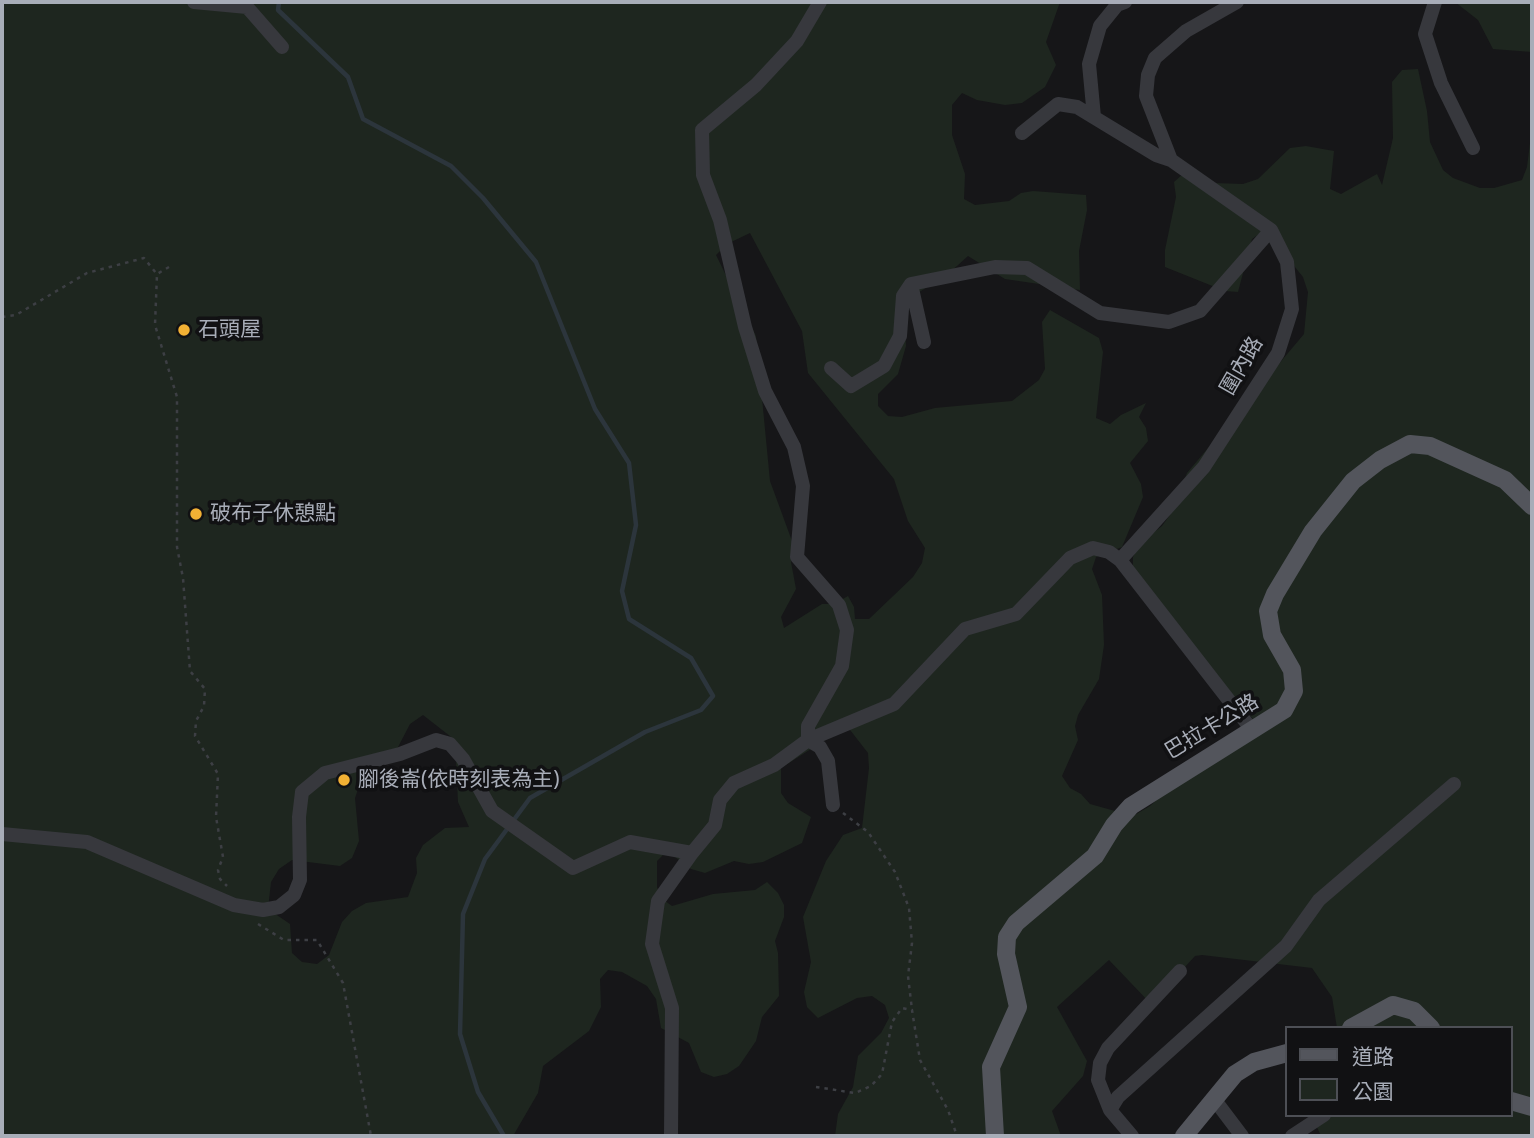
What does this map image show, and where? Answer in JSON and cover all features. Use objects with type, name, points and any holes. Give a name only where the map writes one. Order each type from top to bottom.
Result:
[{"type":"main road","name":"巴拉卡公路","points":[[995,1136],[991,1067],[1018,1007],[1006,954],[1007,937],[1016,923],[1095,856],[1114,825],[1131,806],[1284,710],[1294,691],[1292,670],[1272,635],[1268,611],[1275,594],[1313,531],[1353,481],[1380,460],[1410,444],[1430,446],[1505,480],[1532,506]]},
{"type":"main road","points":[[1355,1026],[1393,1005],[1414,1011],[1429,1026]]},
{"type":"main road","points":[[1184,1136],[1235,1074],[1254,1062],[1286,1054]]},
{"type":"main road","points":[[1513,1102],[1532,1107]]},
{"type":"street","points":[[194,2],[247,7],[282,47]]},
{"type":"street","points":[[808,740],[808,726],[842,666],[847,630],[839,605],[797,557],[803,486],[794,447],[765,391],[746,327],[720,220],[703,175],[702,130],[756,85],[797,41],[820,2]]},
{"type":"street","points":[[1094,117],[1089,64],[1100,26],[1117,5],[1125,2]]},
{"type":"street","points":[[1171,160],[1146,96],[1148,75],[1155,58],[1186,31],[1237,2]]},
{"type":"street","points":[[1435,2],[1425,34],[1441,83],[1473,148]]},
{"type":"street","name":"圍內路","points":[[1022,133],[1058,104],[1077,107],[1156,155],[1171,160],[1271,230],[1287,262],[1292,309],[1278,354],[1204,467],[1120,561]]},
{"type":"street","points":[[831,368],[851,386],[884,366],[900,336],[903,296],[911,284],[995,267],[1027,268],[1100,313],[1169,322],[1200,311],[1271,230]]},
{"type":"street","points":[[911,284],[924,342]]},
{"type":"street","points":[[671,1136],[672,1008],[652,944],[658,901],[715,825],[720,800],[734,783],[774,765],[808,740],[894,704],[965,629],[1016,614],[1070,558],[1093,548],[1109,552],[1120,561],[1252,730]]},
{"type":"street","points":[[2,834],[87,842],[248,909],[279,907],[294,895],[300,880],[299,817],[302,792],[325,773],[400,754],[436,740],[450,744],[463,759],[492,811],[573,869],[630,842],[692,853]]},
{"type":"street","points":[[808,740],[820,747],[828,761],[833,806]]},
{"type":"street","points":[[1110,1110],[1118,1097],[1286,946],[1319,900],[1454,783]]},
{"type":"street","points":[[1132,1136],[1110,1110],[1098,1080],[1100,1063],[1108,1048],[1180,971]]},
{"type":"street","points":[[1214,1099],[1242,1136]]},
{"type":"street","points":[[1292,1136],[1321,1117]]},
{"type":"path","points":[[2,317],[16,315],[87,273],[144,258],[157,274],[155,325],[177,397],[177,547],[183,578],[190,671],[205,690],[204,706],[196,721],[195,736],[219,774],[216,817],[223,857],[218,870],[220,879],[230,889]]},
{"type":"path","points":[[157,274],[169,267]]},
{"type":"path","points":[[833,806],[868,832],[900,884],[909,908],[912,943],[908,976],[920,1060],[948,1110],[957,1136]]},
{"type":"path","points":[[248,909],[259,926],[284,940],[317,940],[343,982],[371,1136]]},
{"type":"path","points":[[816,1087],[856,1093],[871,1086],[882,1074],[892,1022],[902,1008],[912,1010]]},
{"type":"green space","points":[[2,2],[1060,2],[1046,42],[1056,65],[1045,87],[1022,103],[1005,105],[977,100],[962,93],[952,105],[952,135],[965,174],[964,199],[975,205],[1009,201],[1021,193],[1033,191],[1086,195],[1087,210],[1079,251],[1080,290],[1005,279],[968,256],[947,275],[911,297],[904,309],[906,346],[898,374],[878,394],[878,406],[888,416],[902,417],[935,408],[1012,401],[1039,380],[1045,369],[1042,322],[1050,310],[1099,338],[1103,352],[1096,418],[1110,424],[1121,415],[1146,403],[1139,417],[1146,428],[1148,441],[1130,463],[1141,484],[1143,497],[1122,547],[1096,557],[1092,569],[1102,595],[1104,645],[1099,679],[1078,715],[1075,726],[1078,740],[1062,776],[1070,788],[1081,794],[1090,804],[1133,816],[1150,806],[1175,783],[1264,732],[1140,587],[1133,572],[1133,557],[1140,543],[1162,526],[1170,515],[1187,473],[1304,334],[1308,292],[1303,277],[1265,230],[1252,239],[1238,292],[1225,291],[1165,267],[1165,250],[1176,197],[1174,182],[1184,173],[1214,183],[1243,184],[1258,179],[1290,148],[1306,146],[1334,151],[1330,189],[1341,194],[1377,174],[1382,185],[1393,138],[1392,82],[1402,70],[1418,69],[1430,142],[1443,170],[1453,178],[1480,188],[1494,188],[1522,180],[1527,167],[1532,127],[1532,1136],[1321,1136],[1316,1125],[1324,1117],[1513,1117],[1513,1026],[1337,1026],[1332,997],[1312,968],[1202,955],[1195,956],[1151,1004],[1109,960],[1057,1007],[1087,1061],[1083,1076],[1052,1111],[1061,1136],[835,1136],[838,1114],[853,1087],[858,1056],[881,1033],[889,1018],[885,1005],[872,996],[857,998],[818,1018],[807,1007],[804,992],[811,962],[803,917],[826,861],[843,835],[862,828],[869,768],[868,753],[847,726],[781,768],[781,793],[788,803],[811,817],[802,843],[763,862],[749,864],[734,861],[705,873],[691,869],[667,851],[657,861],[657,887],[661,898],[672,906],[713,894],[755,890],[767,882],[778,893],[784,905],[784,917],[775,941],[778,953],[779,996],[762,1017],[756,1041],[739,1066],[727,1074],[714,1077],[701,1072],[689,1043],[661,1028],[656,999],[647,986],[622,972],[608,970],[600,979],[601,1007],[589,1031],[543,1066],[538,1093],[513,1136],[2,1136]],"holes":[[[750,233],[802,331],[808,373],[894,479],[908,521],[925,548],[922,563],[913,577],[869,619],[855,619],[854,607],[848,596],[834,604],[822,604],[784,628],[781,617],[796,589],[791,562],[796,552],[770,481],[756,336],[716,255],[727,244]],[[423,715],[455,740],[458,802],[469,827],[445,828],[423,845],[416,858],[417,873],[408,897],[366,903],[352,911],[342,922],[329,955],[317,964],[302,962],[292,953],[290,924],[268,909],[271,882],[279,869],[292,860],[340,866],[352,858],[359,841],[355,798],[359,786],[397,749],[410,724]]]},
{"type":"green space","points":[[1455,2],[1532,2],[1532,52],[1493,49],[1478,20]]},
{"type":"waterway","points":[[279,2],[278,10],[348,77],[363,119],[451,166],[483,198],[536,262],[595,409],[629,463],[636,525],[622,591],[629,619],[691,658],[713,696],[701,710],[645,732],[530,798],[485,859],[463,914],[460,1034],[478,1092],[504,1136]]},
{"type":"place","name":"石頭屋","points":[[184,330]]},
{"type":"place","name":"破布子休憩點","points":[[196,514]]},
{"type":"place","name":"腳後崙(依時刻表為主)","points":[[344,780]]}]
